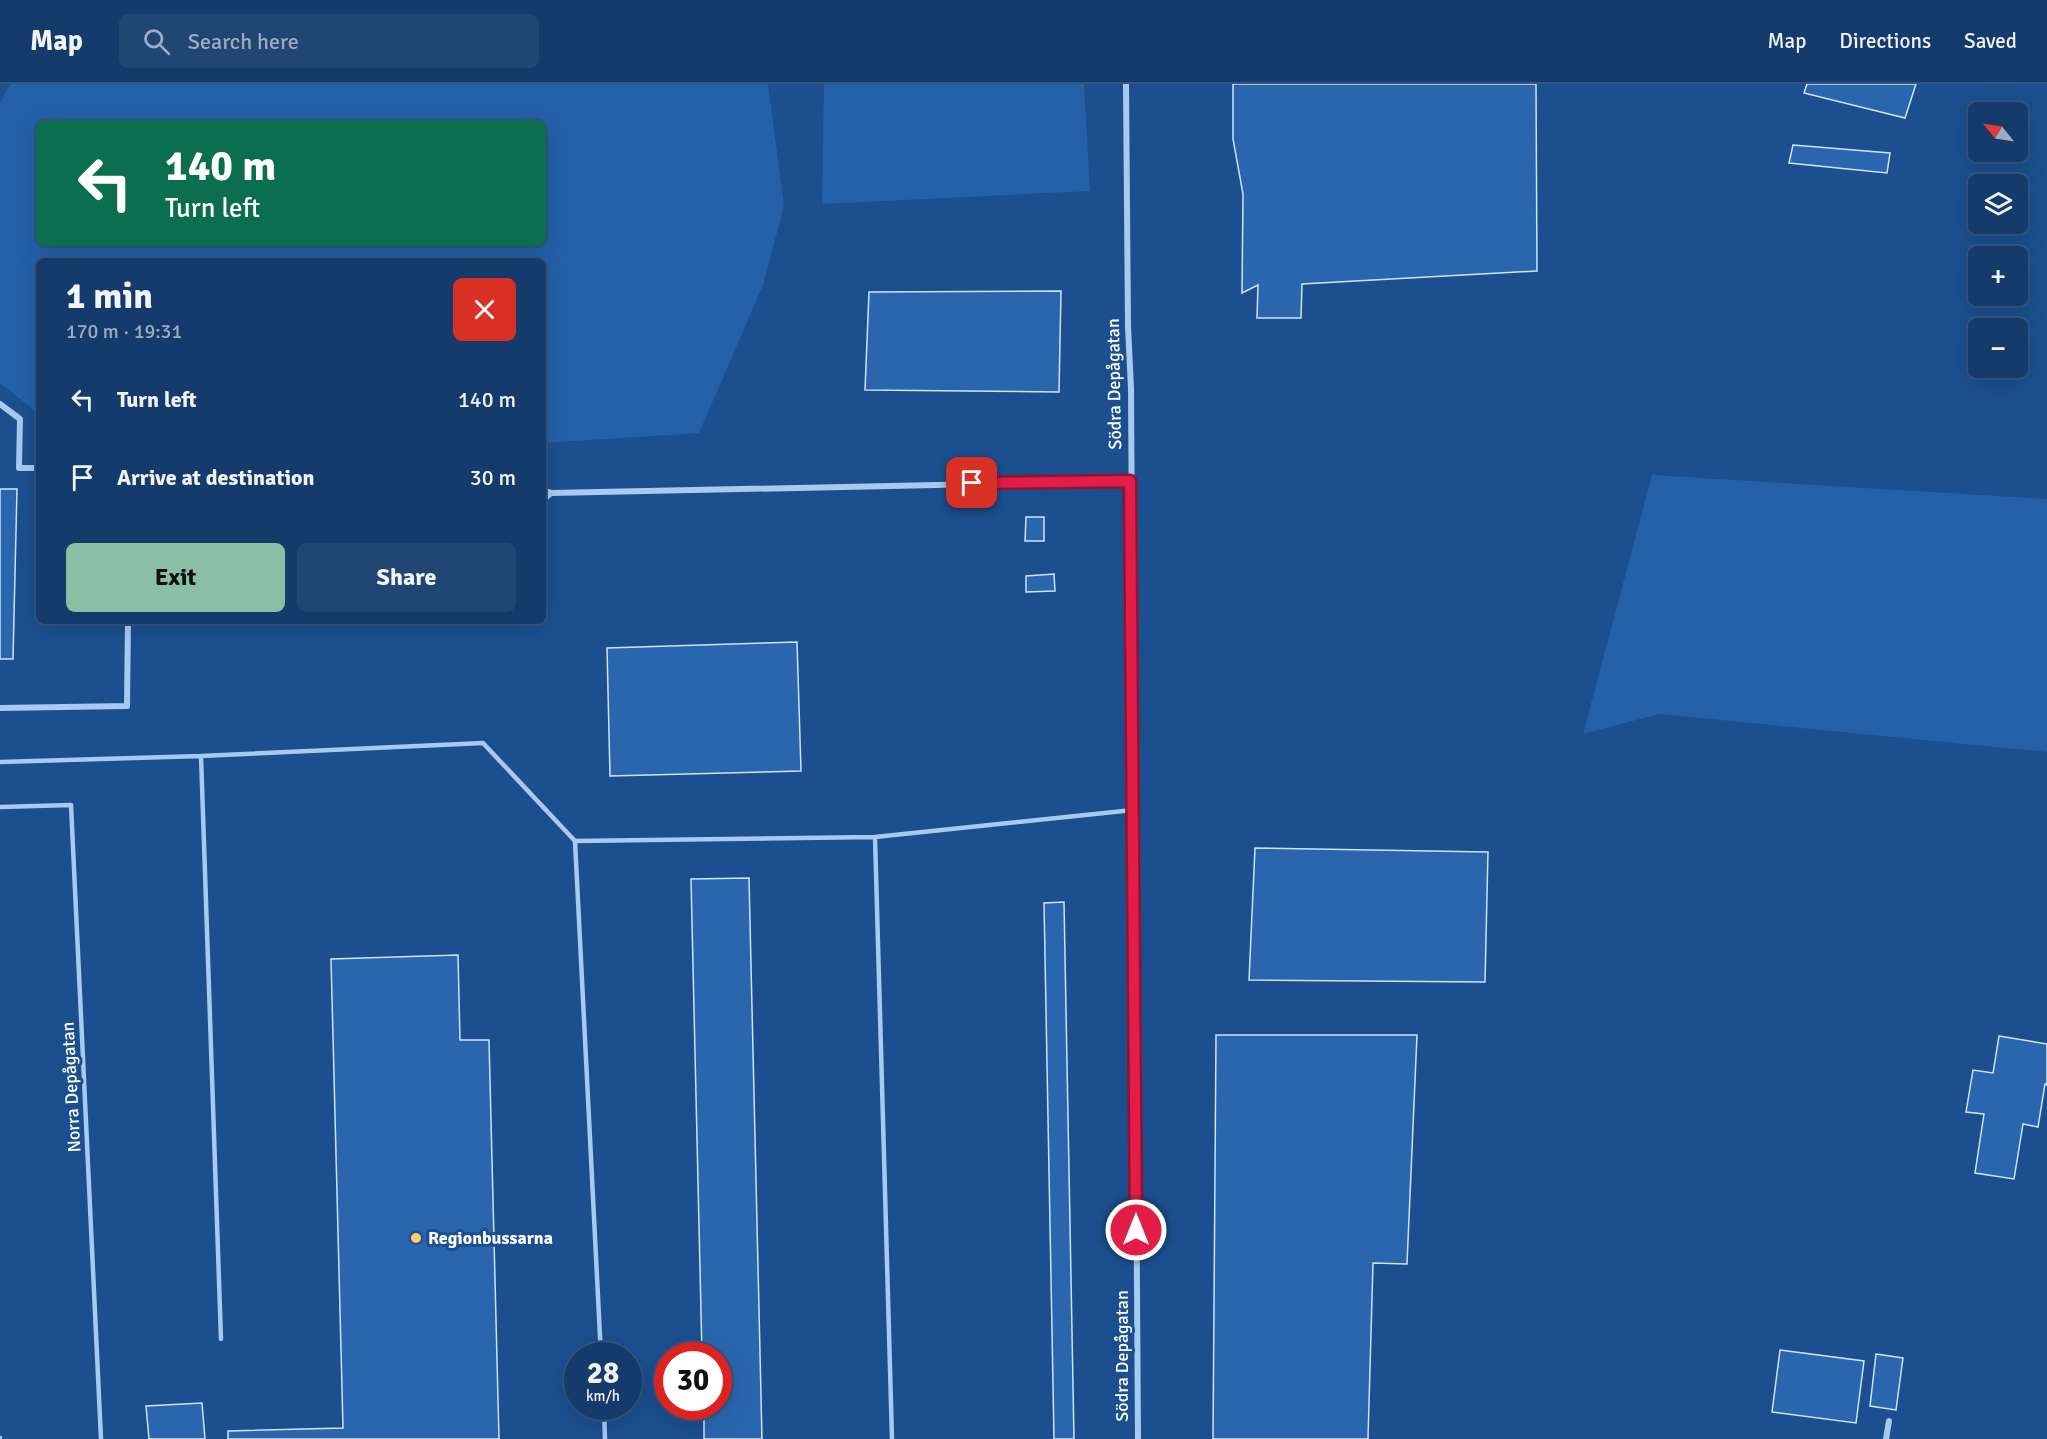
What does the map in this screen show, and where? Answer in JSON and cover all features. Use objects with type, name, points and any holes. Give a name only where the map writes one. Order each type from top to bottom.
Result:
[{"type":"street","name":"Södra Depågatan","points":[[1126,84],[1131,389],[1138,1439]]},
{"type":"street","points":[[0,404],[20,418],[19,468],[36,468]]},
{"type":"street","points":[[546,491],[551,493],[1130,481]]},
{"type":"street","points":[[546,497],[551,493]]},
{"type":"street","points":[[0,708],[127,706],[128,624]]},
{"type":"street","points":[[1886,1439],[1888,1421]]},
{"type":"lane","points":[[0,762],[201,756],[483,743],[574,841],[600,1342]]},
{"type":"lane","points":[[201,756],[222,1339]]},
{"type":"lane","name":"Norra Depågatan","points":[[0,807],[71,805],[101,1439]]},
{"type":"lane","points":[[574,841],[875,837],[1133,810]]},
{"type":"lane","points":[[875,837],[892,1439]]},
{"type":"lane","points":[[604,1420],[605,1439]]},
{"type":"shaded area","points":[[10,84],[768,84],[784,206],[763,285],[699,433],[546,443],[546,258],[36,258],[36,412],[0,383],[0,103]]},
{"type":"shaded area","points":[[824,84],[1084,84],[1090,191],[822,204]]},
{"type":"shaded area","points":[[1652,475],[2047,499],[2047,752],[1659,714],[1583,734]]},
{"type":"building","points":[[1233,84],[1536,84],[1537,271],[1302,284],[1301,318],[1257,318],[1258,285],[1242,293],[1243,194],[1233,139]]},
{"type":"building","points":[[1807,84],[1916,84],[1905,118],[1804,93]]},
{"type":"building","points":[[1793,145],[1890,153],[1887,173],[1789,163]]},
{"type":"building","points":[[1061,291],[1059,392],[865,390],[869,292]]},
{"type":"building","points":[[0,489],[17,489],[13,659],[0,659]]},
{"type":"building","points":[[1026,517],[1044,517],[1044,541],[1025,541]]},
{"type":"building","points":[[1054,574],[1055,591],[1026,592],[1026,576]]},
{"type":"building","points":[[797,642],[801,771],[610,776],[607,648]]},
{"type":"building","points":[[1255,848],[1488,852],[1485,982],[1249,980]]},
{"type":"building","points":[[749,878],[762,1439],[704,1439],[704,1420],[732,1420],[732,1342],[702,1342],[691,879]]},
{"type":"building","points":[[1064,902],[1074,1439],[1054,1439],[1044,903]]},
{"type":"building","name":"Regionbussarna","points":[[458,955],[460,1040],[489,1040],[499,1439],[228,1439],[228,1431],[343,1428],[331,959]]},
{"type":"building","points":[[1216,1035],[1417,1035],[1407,1264],[1373,1263],[1368,1439],[1213,1439]]},
{"type":"building","points":[[1999,1036],[2047,1044],[2047,1085],[2045,1084],[2038,1127],[2023,1124],[2014,1179],[1975,1173],[1984,1114],[1966,1112],[1973,1070],[1993,1073]]},
{"type":"building","points":[[1780,1350],[1864,1361],[1856,1423],[1772,1412]]},
{"type":"building","points":[[1876,1354],[1903,1358],[1896,1410],[1870,1406]]},
{"type":"building","points":[[202,1403],[205,1439],[149,1439],[146,1406]]},
{"type":"place","name":"Regionbussarna","points":[[416,1238]]},
{"type":"route","points":[[972,483],[1130,481],[1136,1230]]}]
